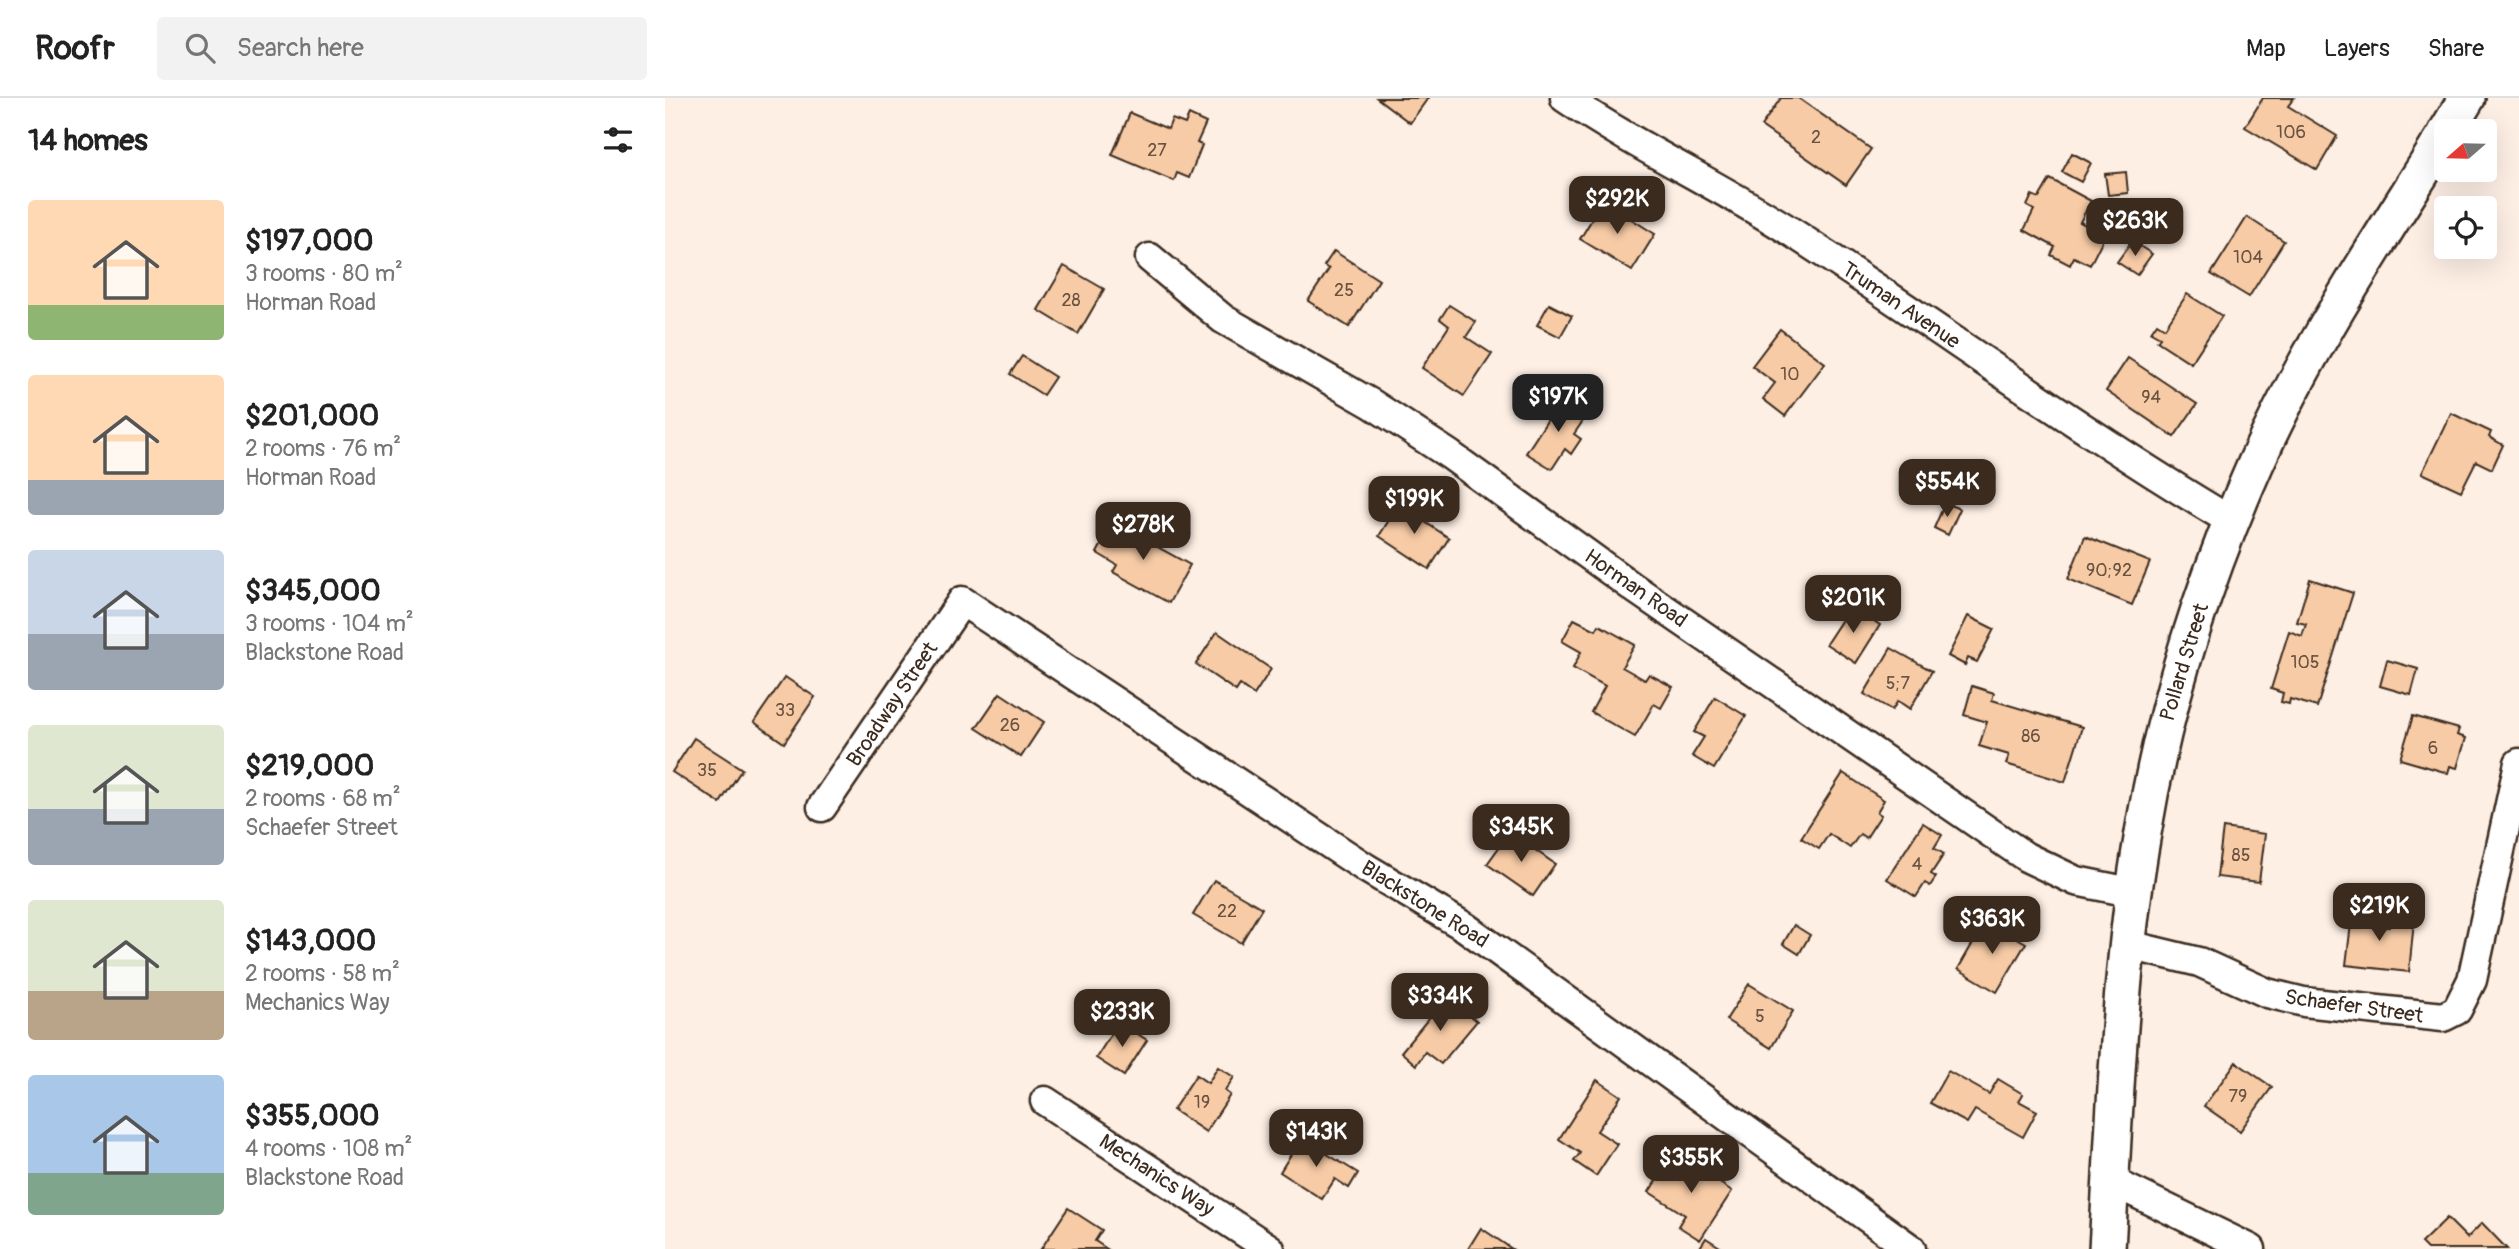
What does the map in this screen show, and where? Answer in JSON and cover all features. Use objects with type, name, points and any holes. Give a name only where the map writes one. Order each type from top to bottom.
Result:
[{"type":"street","name":"Truman Avenue","points":[[1565,98],[1626,137],[1742,200],[2124,457],[2231,521]]},
{"type":"street","name":"Pollard Street","points":[[2454,119],[2467,98]]},
{"type":"street","name":"Pollard Street","points":[[2107,1249],[2129,944],[2142,835],[2165,726],[2231,521],[2269,436],[2317,341],[2434,152]]},
{"type":"street","name":"Horman Road","points":[[1150,258],[1223,319],[1372,404],[1450,455],[1634,588],[2026,857],[2077,881],[2135,893]]},
{"type":"street","name":"Broadway Street","points":[[822,807],[962,601]]},
{"type":"street","name":"Blackstone Road","points":[[962,601],[1366,868],[1465,926],[1910,1249]]},
{"type":"street","name":"Schaefer Street","points":[[2129,944],[2199,962],[2267,993],[2304,1002],[2442,1017],[2457,1010],[2472,980],[2519,763]]},
{"type":"street","name":"Mechanics Way","points":[[1045,1101],[1270,1249]]},
{"type":"street","points":[[2111,1181],[2251,1249]]},
{"type":"building","points":[[1377,98],[1428,98],[1410,123]]},
{"type":"building","points":[[1781,98],[1798,98],[1871,149],[1846,185],[1761,126]]},
{"type":"building","points":[[2263,98],[2294,98],[2288,106],[2337,136],[2317,170],[2245,127]]},
{"type":"building","points":[[1130,113],[1168,129],[1172,119],[1185,124],[1189,115],[1206,123],[1197,143],[1202,145],[1189,178],[1177,173],[1174,181],[1112,155]]},
{"type":"building","points":[[2072,153],[2091,163],[2081,182],[2062,172]]},
{"type":"building","points":[[2126,172],[2128,193],[2108,195],[2105,174]]},
{"type":"building","points":[[2050,179],[2091,201],[2080,222],[2105,235],[2090,265],[2074,257],[2070,265],[2051,255],[2055,247],[2024,230],[2034,210],[2027,206],[2032,195],[2039,198]]},
{"type":"building","points":[[1603,201],[1655,234],[1632,271],[1580,239]]},
{"type":"building","points":[[2247,217],[2284,241],[2249,297],[2211,274]]},
{"type":"building","points":[[2132,241],[2152,254],[2137,275],[2117,262]]},
{"type":"building","points":[[1334,251],[1379,280],[1349,327],[1308,301],[1329,269],[1324,266]]},
{"type":"building","points":[[1064,266],[1104,289],[1078,334],[1038,310]]},
{"type":"building","points":[[2187,294],[2222,316],[2191,363],[2157,341],[2160,337],[2151,332],[2157,323],[2165,328]]},
{"type":"building","points":[[1549,304],[1572,316],[1560,337],[1537,325]]},
{"type":"building","points":[[1449,305],[1476,322],[1466,337],[1492,354],[1464,396],[1422,368],[1449,326],[1440,319]]},
{"type":"building","points":[[1780,329],[1825,363],[1785,416],[1763,399],[1775,383],[1752,366]]},
{"type":"building","points":[[1022,356],[1055,377],[1043,395],[1010,374]]},
{"type":"building","points":[[2128,358],[2197,404],[2174,437],[2106,391]]},
{"type":"building","points":[[1562,398],[1587,415],[1574,434],[1581,439],[1571,454],[1565,449],[1552,469],[1526,453]]},
{"type":"building","points":[[2451,413],[2491,432],[2489,437],[2503,445],[2492,469],[2476,461],[2461,491],[2422,473]]},
{"type":"building","points":[[1401,501],[1416,510],[1413,514],[1449,538],[1429,569],[1379,536]]},
{"type":"building","points":[[1945,503],[1960,509],[1948,535],[1934,528]]},
{"type":"building","points":[[1116,518],[1138,530],[1136,535],[1190,565],[1169,603],[1113,572],[1117,565],[1097,553]]},
{"type":"building","points":[[2085,536],[2150,562],[2132,605],[2068,579]]},
{"type":"building","points":[[2310,579],[2353,593],[2317,707],[2290,699],[2289,704],[2281,702],[2283,693],[2271,689],[2289,631],[2302,636],[2306,624],[2297,622]]},
{"type":"building","points":[[1851,606],[1880,625],[1856,663],[1826,644]]},
{"type":"building","points":[[1968,616],[1994,629],[1977,662],[1968,658],[1965,665],[1948,656]]},
{"type":"building","points":[[1574,619],[1596,630],[1599,625],[1635,645],[1622,667],[1645,680],[1649,674],[1673,687],[1661,708],[1654,704],[1635,737],[1591,712],[1605,686],[1573,668],[1581,652],[1562,641]]},
{"type":"building","points":[[1217,632],[1271,669],[1254,695],[1240,685],[1236,691],[1196,664]]},
{"type":"building","points":[[1891,648],[1932,671],[1910,709],[1898,701],[1892,710],[1864,694]]},
{"type":"building","points":[[2387,660],[2418,669],[2411,695],[2380,686]]},
{"type":"building","points":[[785,677],[815,697],[784,743],[754,722]]},
{"type":"building","points":[[1972,686],[1994,693],[1992,700],[2082,727],[2065,782],[2006,764],[2009,755],[1979,746],[1987,722],[1964,715]]},
{"type":"building","points":[[1000,693],[1044,722],[1021,757],[976,728]]},
{"type":"building","points":[[1715,697],[1746,716],[1714,769],[1692,756],[1704,737],[1694,732]]},
{"type":"building","points":[[2413,716],[2459,729],[2457,735],[2466,738],[2457,768],[2450,766],[2448,773],[2400,759]]},
{"type":"building","points":[[694,738],[742,769],[720,803],[672,772]]},
{"type":"building","points":[[1843,773],[1884,800],[1877,812],[1881,815],[1866,838],[1860,834],[1850,848],[1829,834],[1819,849],[1801,838]]},
{"type":"building","points":[[1923,823],[1942,835],[1934,848],[1944,854],[1931,874],[1936,877],[1930,886],[1925,883],[1916,897],[1887,879]]},
{"type":"building","points":[[2223,828],[2265,834],[2259,882],[2217,877]]},
{"type":"building","points":[[1510,832],[1555,864],[1533,896],[1487,864]]},
{"type":"building","points":[[1214,880],[1262,908],[1241,943],[1193,915]]},
{"type":"building","points":[[2353,907],[2374,909],[2372,926],[2389,927],[2390,918],[2414,921],[2409,972],[2346,965]]},
{"type":"building","points":[[1986,920],[2026,943],[1997,992],[1958,969]]},
{"type":"building","points":[[1794,925],[1810,935],[1799,954],[1783,944]]},
{"type":"building","points":[[1749,984],[1793,1011],[1771,1048],[1726,1020]]},
{"type":"building","points":[[1447,996],[1477,1021],[1441,1064],[1425,1052],[1416,1065],[1401,1052]]},
{"type":"building","points":[[1119,1022],[1147,1040],[1124,1076],[1096,1058]]},
{"type":"building","points":[[2236,1062],[2272,1087],[2240,1131],[2204,1106]]},
{"type":"building","points":[[1218,1067],[1234,1077],[1225,1091],[1230,1095],[1206,1132],[1173,1110],[1196,1075],[1208,1083]]},
{"type":"building","points":[[1948,1071],[1989,1094],[1998,1079],[2023,1094],[2019,1101],[2037,1111],[2023,1137],[1975,1110],[1967,1123],[1930,1103]]},
{"type":"building","points":[[1597,1080],[1621,1096],[1597,1131],[1617,1144],[1596,1176],[1574,1161],[1580,1153],[1559,1139]]},
{"type":"building","points":[[1301,1138],[1358,1173],[1349,1188],[1335,1179],[1322,1199],[1280,1172]]},
{"type":"building","points":[[1674,1153],[1732,1191],[1700,1240],[1678,1226],[1685,1215],[1649,1192]]},
{"type":"building","points":[[1068,1208],[1102,1230],[1095,1241],[1107,1249],[1041,1249]]},
{"type":"building","points":[[2447,1218],[2467,1238],[2482,1223],[2507,1249],[2427,1249],[2421,1243]]},
{"type":"building","points":[[1481,1228],[1512,1249],[1468,1249]]},
{"type":"building","points":[[1706,1238],[1723,1249],[1699,1249]]}]
